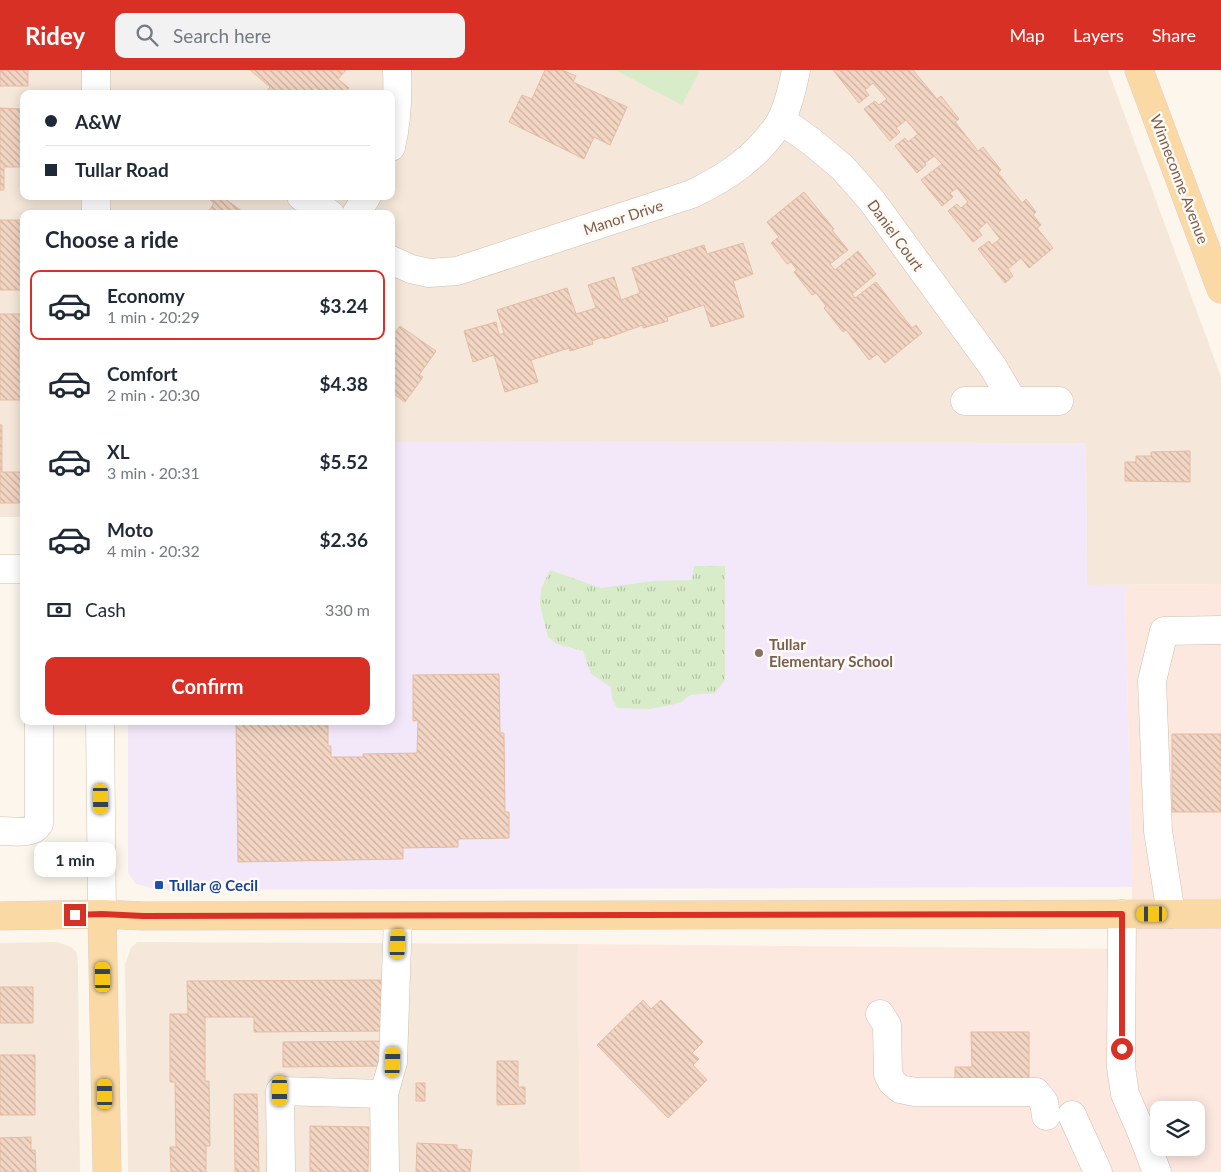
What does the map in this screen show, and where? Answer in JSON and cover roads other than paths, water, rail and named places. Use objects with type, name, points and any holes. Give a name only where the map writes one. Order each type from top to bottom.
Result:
[{"type":"main road","name":"Winneconne Avenue","points":[[1139,70],[1221,288]]},
{"type":"main road","points":[[0,916],[102,914],[143,916],[398,916],[1221,914]]},
{"type":"main road","points":[[102,914],[107,1172]]},
{"type":"street","points":[[96,70],[96,90]]},
{"type":"street","points":[[395,118],[397,70]]},
{"type":"street","name":"Manor Drive","points":[[395,262],[411,269],[429,273],[457,271],[692,194],[724,177],[746,161],[760,147],[781,120],[788,102],[796,70]]},
{"type":"street","name":"Daniel Court","points":[[781,120],[812,142],[843,168],[872,201],[993,367],[1013,401]]},
{"type":"street","points":[[307,200],[324,210]]},
{"type":"street","points":[[966,401],[1059,401]]},
{"type":"street","points":[[0,569],[20,568]]},
{"type":"street","points":[[1171,914],[1158,831],[1152,681],[1164,631],[1221,630]]},
{"type":"street","points":[[0,831],[32,830],[40,824],[39,725]]},
{"type":"street","points":[[100,725],[102,914]]},
{"type":"street","points":[[1122,914],[1121,1068],[1125,1094],[1157,1172]]},
{"type":"street","points":[[385,1172],[384,1094],[393,1062],[398,916]]},
{"type":"street","points":[[880,1014],[887,1025],[888,1074],[892,1082],[900,1089],[915,1092],[1036,1092],[1059,1116],[1098,1172]]},
{"type":"street","points":[[281,1172],[280,1091],[384,1094]]},
{"type":"place","name":"Tullar Elementary School","points":[[759,653]]},
{"type":"place","name":"Tullar @ Cecil","points":[[159,885]]}]
